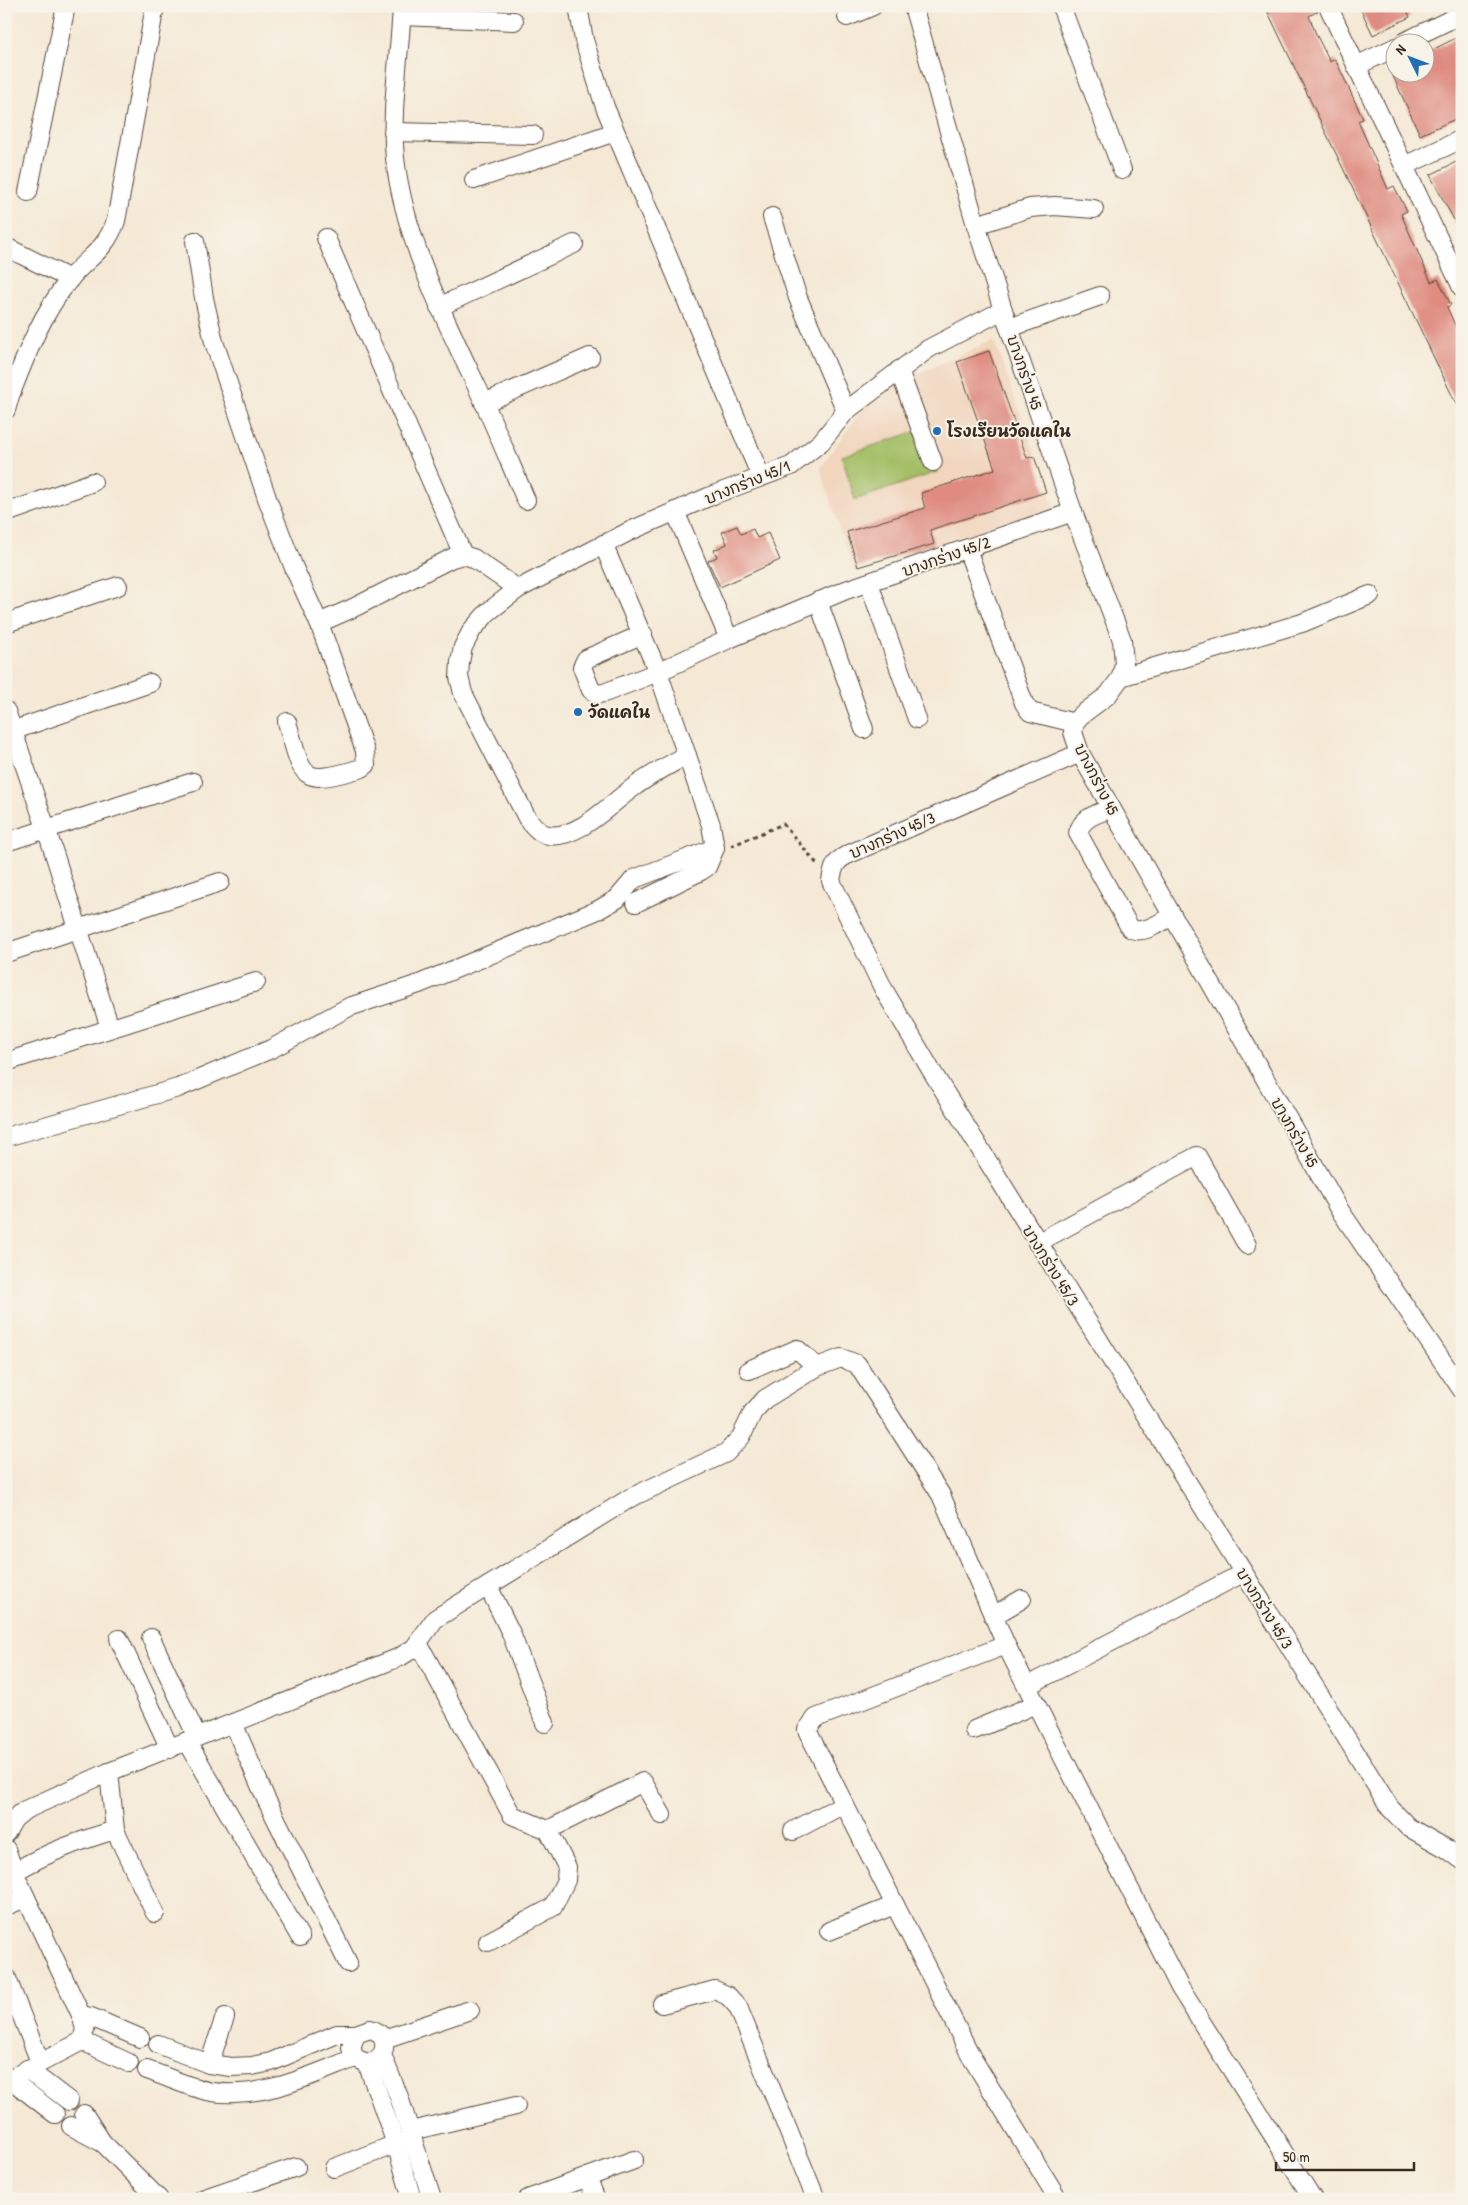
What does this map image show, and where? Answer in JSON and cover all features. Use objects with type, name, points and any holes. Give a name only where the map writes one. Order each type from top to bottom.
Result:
[{"type":"street","points":[[28,192],[66,6]]},
{"type":"street","points":[[6,410],[13,388],[44,316],[70,279],[105,244],[116,221],[156,6]]},
{"type":"street","points":[[578,6],[584,40],[615,132],[761,477]]},
{"type":"street","points":[[847,17],[873,6]]},
{"type":"street","name":"บางกร่าง 45","points":[[913,6],[976,225],[1003,310],[1073,512],[1122,640],[1124,663],[1121,677],[1108,695],[1080,716],[1076,724],[1074,732],[1080,752],[1339,1209],[1462,1390]]},
{"type":"street","points":[[1061,6],[1122,170]]},
{"type":"street","points":[[1328,6],[1404,166],[1454,252],[1462,288]]},
{"type":"street","points":[[514,21],[402,11],[394,132],[395,158],[400,187],[415,241],[439,306],[526,500]]},
{"type":"street","points":[[1425,32],[1462,14]]},
{"type":"street","points":[[1356,66],[1386,51]]},
{"type":"street","points":[[394,132],[533,135]]},
{"type":"street","points":[[474,180],[615,132]]},
{"type":"street","points":[[1404,166],[1462,139]]},
{"type":"street","points":[[976,225],[1030,208],[1055,206],[1094,209]]},
{"type":"street","points":[[772,217],[798,298],[846,411]]},
{"type":"street","points":[[326,238],[463,555]]},
{"type":"street","points":[[196,240],[204,298],[214,342],[268,502],[294,568],[319,623],[365,751],[366,764],[362,768],[326,778],[315,778],[307,774],[300,766],[287,722]]},
{"type":"street","points":[[439,306],[574,244]]},
{"type":"street","points":[[6,247],[70,279]]},
{"type":"street","points":[[1009,328],[1100,296]]},
{"type":"street","name":"บางกร่าง 45/1","points":[[687,755],[634,786],[599,816],[574,830],[548,835],[534,826],[527,818],[463,693],[459,677],[463,647],[472,630],[488,612],[518,589],[603,544],[675,511],[791,466],[821,442],[846,411],[899,370],[928,349],[1003,310]]},
{"type":"street","points":[[484,403],[590,357]]},
{"type":"street","points":[[899,370],[933,462]]},
{"type":"street","points":[[6,513],[93,482]]},
{"type":"street","points":[[675,511],[729,639]]},
{"type":"street","name":"บางกร่าง 45/2","points":[[643,634],[586,659],[582,667],[591,690],[597,694],[604,693],[658,672],[818,601],[1073,512]]},
{"type":"street","points":[[603,544],[658,672],[711,825],[714,851],[707,867],[636,904]]},
{"type":"street","points":[[967,549],[1024,703],[1030,712],[1076,724]]},
{"type":"street","points":[[319,623],[452,558],[463,555],[473,558],[518,589]]},
{"type":"street","points":[[868,583],[917,719]]},
{"type":"street","points":[[6,623],[118,586]]},
{"type":"street","points":[[1121,677],[1302,623],[1370,595]]},
{"type":"street","points":[[818,601],[829,637],[864,729]]},
{"type":"street","points":[[9,732],[150,683]]},
{"type":"street","points":[[6,711],[9,732],[46,828],[77,930],[110,1028]]},
{"type":"street","name":"บางกร่าง 45/3","points":[[1080,752],[847,854],[838,860],[832,870],[831,881],[884,990],[936,1079],[1390,1808],[1408,1827],[1447,1849],[1462,1860]]},
{"type":"street","points":[[6,842],[193,782]]},
{"type":"street","points":[[1111,808],[1086,819],[1080,826],[1078,833],[1130,928],[1135,932],[1141,931],[1172,916]]},
{"type":"street","points":[[6,1138],[178,1088],[271,1049],[349,1007],[419,984],[598,910],[617,898],[634,879],[714,851]]},
{"type":"street","points":[[6,953],[220,882]]},
{"type":"street","points":[[6,1062],[256,982]]},
{"type":"street","points":[[1037,1243],[1197,1156],[1246,1245]]},
{"type":"street","points":[[749,1370],[797,1349],[817,1367]]},
{"type":"street","points":[[6,1833],[14,1819],[25,1810],[109,1772],[400,1658],[418,1643],[435,1619],[630,1498],[726,1453],[741,1437],[752,1412],[765,1399],[817,1367],[841,1358],[857,1364],[941,1495],[1006,1645],[1180,1988],[1313,2199]]},
{"type":"street","points":[[1027,1686],[1243,1573]]},
{"type":"street","points":[[488,1586],[511,1633],[545,1723]]},
{"type":"street","points":[[993,1616],[1022,1599]]},
{"type":"street","points":[[151,1638],[192,1739],[300,1937]]},
{"type":"street","points":[[119,1639],[170,1748]]},
{"type":"street","points":[[418,1643],[512,1814],[548,1830],[567,1868],[566,1880],[553,1907],[488,1942]]},
{"type":"street","points":[[1006,1645],[816,1718],[810,1723],[807,1730],[972,2058],[1058,2199]]},
{"type":"street","points":[[974,1730],[1036,1704]]},
{"type":"street","points":[[233,1723],[270,1807],[348,1963]]},
{"type":"street","points":[[109,1772],[115,1830],[155,1913]]},
{"type":"street","points":[[548,1830],[643,1782],[662,1815]]},
{"type":"street","points":[[793,1831],[844,1804]]},
{"type":"street","points":[[14,1872],[49,1852],[115,1830]]},
{"type":"street","points":[[6,1849],[14,1872],[80,2015],[85,2030],[82,2041],[8,2080],[55,2114]]},
{"type":"street","points":[[6,1906],[26,1898]]},
{"type":"street","points":[[829,1931],[895,1905]]},
{"type":"street","points":[[6,1976],[33,2066],[69,2100]]},
{"type":"street","points":[[662,2004],[715,1990],[728,1996],[738,2008],[816,2199]]},
{"type":"street","points":[[412,2199],[372,2054],[379,2033],[370,2029],[356,2034],[337,2034],[271,2062],[252,2066],[231,2067],[208,2064],[163,2046],[152,2072],[212,2092],[255,2092],[279,2087],[372,2054],[470,2010]]},
{"type":"street","points":[[80,2015],[92,2017],[140,2038]]},
{"type":"street","points":[[208,2064],[225,2017]]},
{"type":"street","points":[[356,2034],[351,2048],[372,2054],[411,2131],[432,2199]]},
{"type":"street","points":[[82,2041],[130,2063]]},
{"type":"street","points":[[252,2066],[255,2092]]},
{"type":"street","points":[[411,2131],[516,2106]]},
{"type":"street","points":[[77,2120],[102,2142],[159,2199]]},
{"type":"street","points":[[334,2168],[396,2144]]},
{"type":"street","points":[[528,2199],[634,2160]]},
{"type":"street","points":[[202,2199],[296,2167]]},
{"type":"street","points":[[587,2177],[596,2199]]},
{"type":"path","points":[[714,851],[783,824],[831,881]]},
{"type":"shaded area","name":"โรงเรียนวัดแคใน","points":[[994,340],[1055,509],[854,572],[820,468],[874,393]]},
{"type":"green space","points":[[923,429],[937,472],[855,500],[842,456]]},
{"type":"building","points":[[1265,6],[1318,6],[1318,11],[1309,16],[1316,34],[1330,62],[1335,59],[1346,82],[1363,119],[1358,121],[1388,189],[1394,186],[1407,211],[1401,214],[1431,282],[1438,279],[1451,305],[1447,307],[1462,341],[1462,416]]},
{"type":"building","points":[[1370,6],[1405,6],[1410,17],[1373,35],[1361,10]]},
{"type":"building","points":[[1462,35],[1462,116],[1420,135],[1396,82],[1436,82],[1436,48]]},
{"type":"building","points":[[1462,159],[1462,235],[1430,175]]},
{"type":"building","points":[[989,351],[1027,458],[1034,456],[1046,492],[930,530],[934,544],[858,567],[847,532],[925,508],[921,493],[995,469],[957,362]]},
{"type":"building","points":[[737,526],[741,534],[753,529],[757,538],[768,533],[780,560],[720,587],[708,561],[717,557],[714,550],[727,544],[722,532]]},
{"type":"place","name":"โรงเรียนวัดแคใน","points":[[937,431]]},
{"type":"place","name":"วัดแคใน","points":[[578,712]]}]
